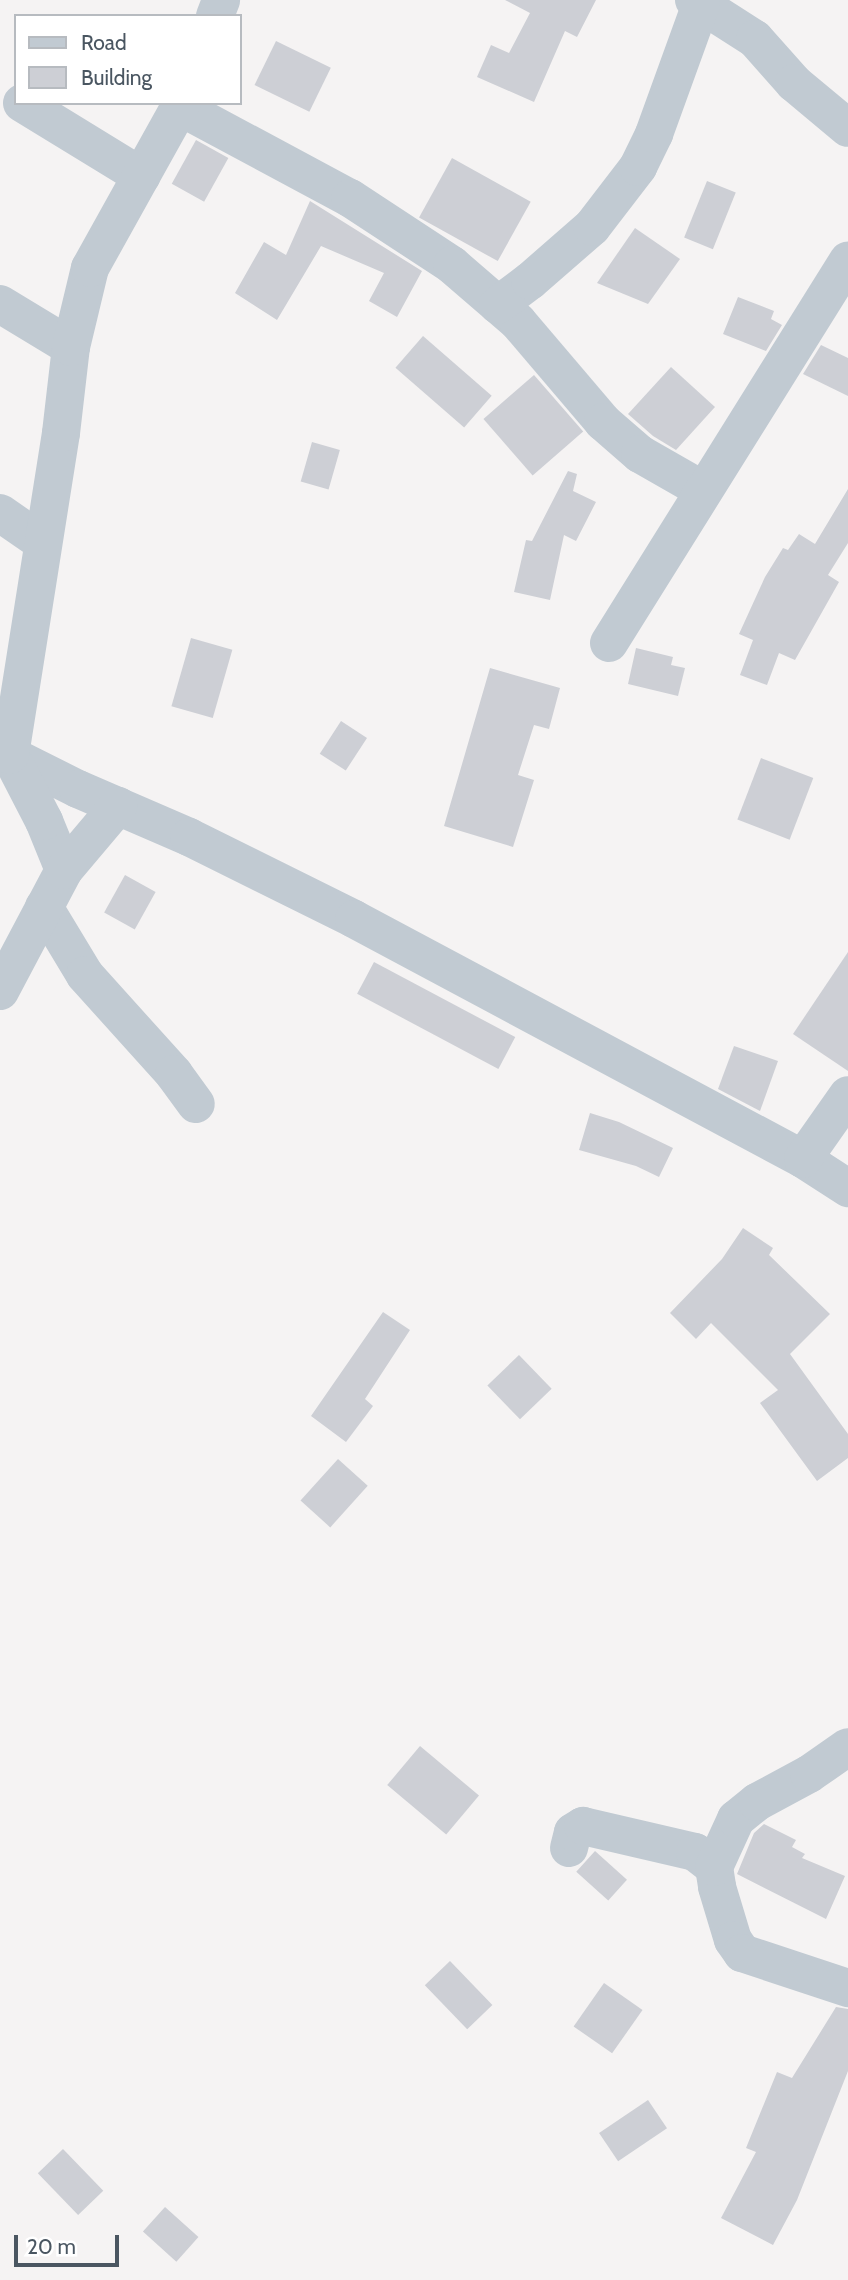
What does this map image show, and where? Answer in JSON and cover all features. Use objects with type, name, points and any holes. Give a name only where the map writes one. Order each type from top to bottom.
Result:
[{"type":"street","points":[[498,304],[530,281],[592,227],[638,167],[654,134],[697,2],[755,39],[794,83],[848,128]]},
{"type":"street","points":[[25,105],[141,176]]},
{"type":"street","points":[[64,870],[44,821],[5,752],[61,433],[71,347],[90,268],[181,105],[350,198],[452,265],[518,322],[603,422],[640,454],[703,490]]},
{"type":"street","points":[[609,643],[848,261]]},
{"type":"street","points":[[0,304],[71,347]]},
{"type":"street","points":[[0,513],[42,542]]},
{"type":"street","points":[[5,752],[354,919],[803,1159],[848,1188]]},
{"type":"street","points":[[0,991],[64,870],[118,806]]},
{"type":"street","points":[[44,907],[85,975],[174,1074],[196,1104]]},
{"type":"street","points":[[803,1159],[848,1095]]},
{"type":"street","points":[[848,1747],[736,1818],[714,1867],[717,1887],[733,1940],[742,1953],[848,1988]]},
{"type":"street","points":[[569,1848],[573,1832],[583,1826],[695,1852],[714,1867]]},
{"type":"building","points":[[505,0],[596,0],[577,37],[565,31],[534,102],[477,77],[491,45],[509,53],[530,13]]},
{"type":"building","points":[[276,41],[331,68],[309,112],[255,85]]},
{"type":"building","points":[[196,140],[228,158],[204,202],[172,184]]},
{"type":"building","points":[[452,158],[531,202],[498,261],[419,217]]},
{"type":"building","points":[[707,181],[736,193],[713,249],[684,238]]},
{"type":"building","points":[[310,201],[422,271],[397,317],[369,301],[384,273],[321,246],[277,320],[235,293],[264,242],[286,255]]},
{"type":"building","points":[[635,228],[680,259],[648,304],[597,283]]},
{"type":"building","points":[[738,297],[774,311],[771,319],[782,325],[766,351],[723,334]]},
{"type":"building","points":[[423,336],[492,396],[464,427],[395,368]]},
{"type":"building","points":[[821,345],[848,358],[848,396],[803,374]]},
{"type":"building","points":[[671,367],[715,407],[676,450],[653,436],[628,414]]},
{"type":"building","points":[[534,375],[583,432],[533,476],[483,419]]},
{"type":"building","points":[[312,442],[340,450],[329,489],[301,481]]},
{"type":"building","points":[[568,471],[577,474],[573,491],[596,502],[576,541],[564,535],[550,600],[514,592],[526,540],[532,541]]},
{"type":"building","points":[[848,489],[848,543],[828,575],[839,582],[795,660],[779,653],[767,685],[740,675],[753,640],[739,634],[765,577],[783,548],[788,550],[799,534],[815,544]]},
{"type":"building","points":[[191,638],[232,650],[213,718],[171,706]]},
{"type":"building","points":[[636,648],[673,657],[671,665],[685,668],[678,696],[628,684]]},
{"type":"building","points":[[490,668],[560,688],[549,729],[534,725],[518,775],[534,780],[513,847],[444,826]]},
{"type":"building","points":[[341,721],[367,738],[346,771],[320,754]]},
{"type":"building","points":[[761,758],[813,778],[790,840],[737,820]]},
{"type":"building","points":[[125,875],[156,892],[135,930],[104,913]]},
{"type":"building","points":[[848,952],[848,1071],[793,1034]]},
{"type":"building","points":[[374,962],[515,1037],[498,1069],[357,994]]},
{"type":"building","points":[[734,1046],[778,1061],[760,1111],[718,1089]]},
{"type":"building","points":[[590,1113],[619,1122],[673,1148],[659,1177],[636,1166],[579,1150]]},
{"type":"building","points":[[743,1228],[773,1248],[769,1255],[830,1314],[790,1354],[848,1434],[848,1458],[817,1481],[760,1403],[778,1390],[711,1323],[696,1339],[670,1313],[722,1259]]},
{"type":"building","points":[[383,1312],[410,1330],[365,1399],[373,1406],[346,1442],[311,1416]]},
{"type":"building","points":[[519,1355],[552,1389],[520,1419],[487,1386]]},
{"type":"building","points":[[338,1459],[368,1486],[330,1527],[301,1501]]},
{"type":"building","points":[[420,1746],[479,1795],[446,1835],[387,1785]]},
{"type":"building","points":[[764,1824],[796,1840],[792,1847],[805,1854],[802,1858],[845,1876],[826,1919],[737,1874],[754,1833]]},
{"type":"building","points":[[595,1851],[627,1880],[608,1901],[576,1872]]},
{"type":"building","points":[[450,1961],[492,2005],[467,2029],[425,1985]]},
{"type":"building","points":[[604,1983],[643,2010],[612,2053],[574,2026]]},
{"type":"building","points":[[836,2007],[848,2009],[848,2071],[797,2200],[773,2245],[721,2218],[756,2152],[746,2148],[777,2072],[792,2078]]},
{"type":"building","points":[[648,2100],[667,2128],[618,2161],[599,2133]]},
{"type":"building","points":[[63,2149],[103,2191],[78,2215],[38,2173]]},
{"type":"building","points":[[165,2207],[198,2237],[176,2262],[143,2232]]}]
